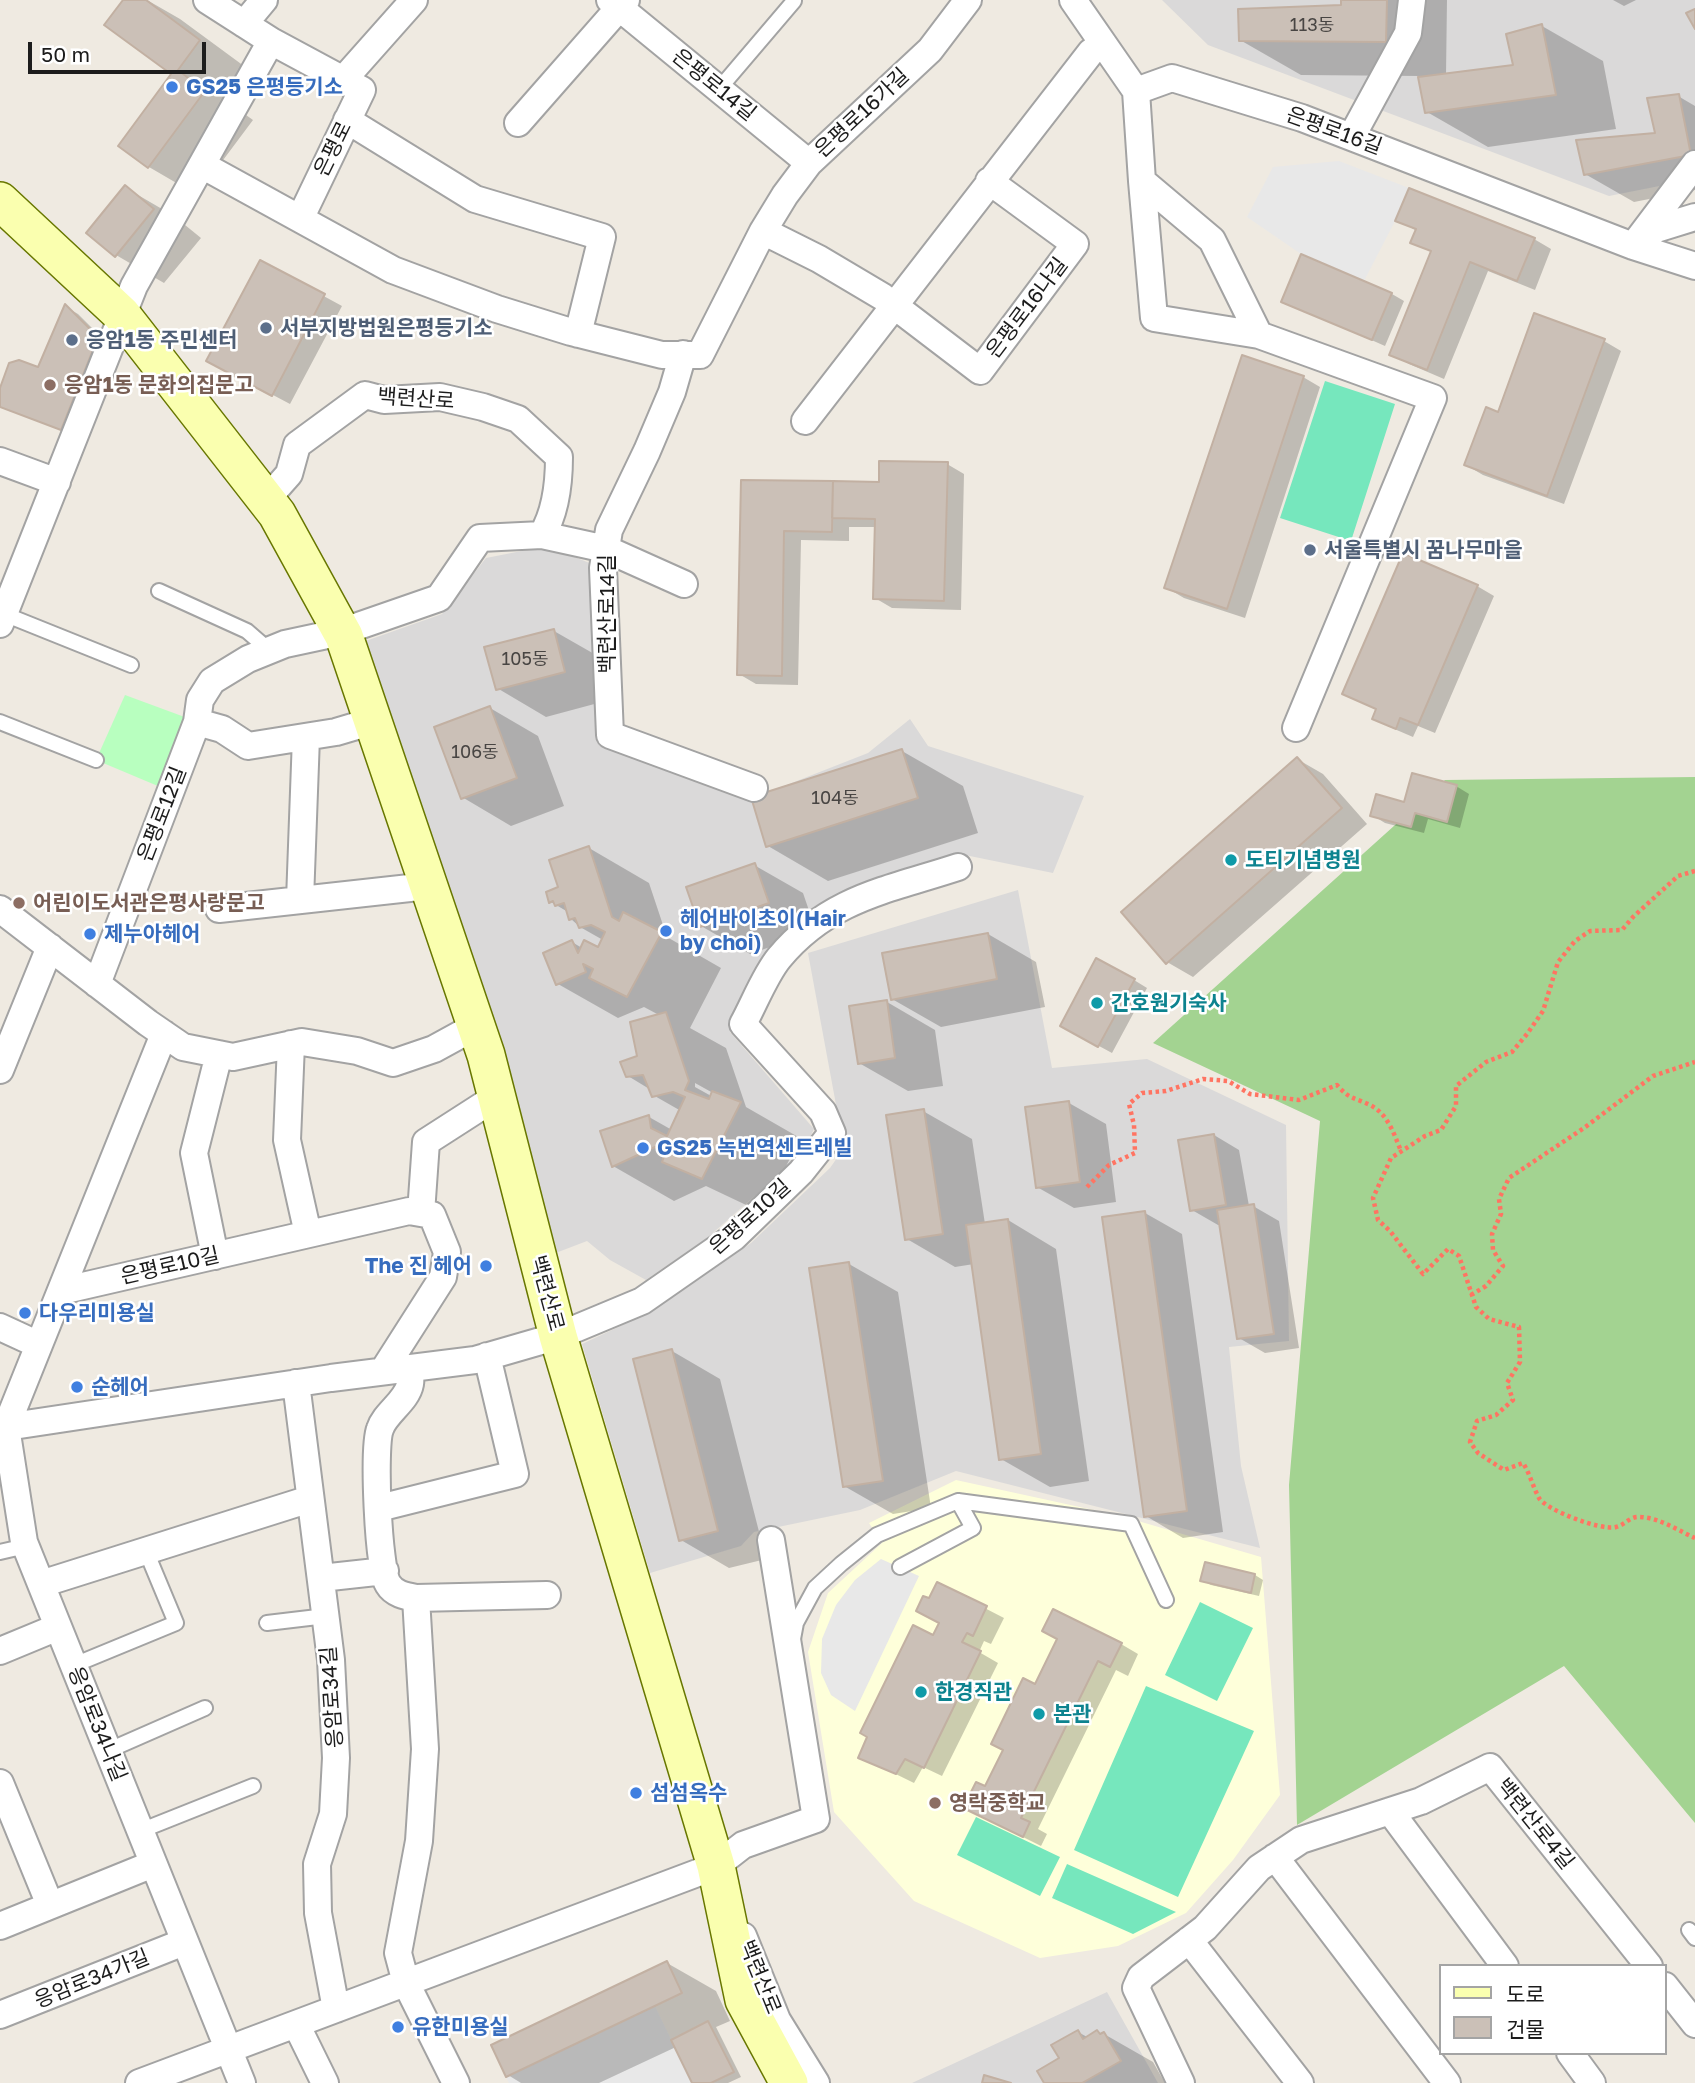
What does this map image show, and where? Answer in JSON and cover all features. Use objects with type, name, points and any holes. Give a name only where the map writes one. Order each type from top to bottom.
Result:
[{"type":"main road","name":"백련산로","points":[[0,201],[121,314],[277,514],[341,632],[476,1026],[558,1336],[716,1866],[744,2000],[789,2083]]},
{"type":"street","points":[[207,0],[271,41],[343,80],[414,0]]},
{"type":"street","points":[[244,24],[264,0]]},
{"type":"street","points":[[1073,0],[1136,91],[1154,318],[1259,335],[1433,398],[1296,728]]},
{"type":"street","points":[[1352,136],[1408,33],[1412,0]]},
{"type":"street","name":"은평로14길","points":[[518,123],[618,3],[809,163]]},
{"type":"street","name":"은평로16가길","points":[[763,231],[809,163],[930,50],[956,5]]},
{"type":"street","points":[[2,619],[134,286],[271,41]]},
{"type":"street","points":[[805,421],[989,181],[1091,52],[1103,44]]},
{"type":"street","name":"은평로16길","points":[[1136,91],[1172,78],[1302,118],[1633,246],[1695,266]]},
{"type":"street","name":"은평로","points":[[300,219],[362,90],[343,80]]},
{"type":"street","points":[[347,120],[475,199],[602,237],[578,334]]},
{"type":"street","points":[[1633,246],[1695,164]]},
{"type":"street","points":[[202,165],[393,270],[497,309],[578,334],[662,355],[700,355],[763,231]]},
{"type":"street","name":"은평로16나길","points":[[763,231],[819,259],[894,305],[980,371],[1075,244],[989,181]]},
{"type":"street","points":[[1142,181],[1212,240],[1259,335]]},
{"type":"street","points":[[1633,246],[1657,229],[1695,217]]},
{"type":"street","name":"백련산로14길","points":[[683,354],[672,392],[609,530],[603,568],[610,735],[754,788]]},
{"type":"street","name":"백련산로","points":[[266,500],[289,474],[297,445],[365,395],[384,400],[440,397],[484,407],[518,419],[559,457],[559,475],[550,521],[542,535]]},
{"type":"street","points":[[0,461],[57,482]]},
{"type":"street","points":[[270,650],[285,644],[341,632],[439,598],[480,538],[542,535],[606,549],[684,584]]},
{"type":"street","name":"은평로12길","points":[[97,984],[197,722],[200,700],[212,681],[248,659],[270,650]]},
{"type":"street","points":[[197,722],[222,729],[248,746],[336,732],[373,721]]},
{"type":"street","points":[[300,900],[306,737]]},
{"type":"street","name":"은평로10길","points":[[3,1427],[296,1383],[475,1360],[558,1336],[642,1301],[734,1237],[801,1172],[832,1133],[823,1112],[744,1024],[778,959],[815,922],[857,898],[958,867]]},
{"type":"street","points":[[219,909],[428,886]]},
{"type":"street","points":[[0,909],[183,1046],[233,1057],[302,1042],[357,1051],[393,1063],[435,1049],[476,1026]]},
{"type":"street","points":[[0,1070],[50,947]]},
{"type":"street","points":[[3,1427],[39,1345],[164,1034]]},
{"type":"street","points":[[291,1044],[288,1140],[308,1234]]},
{"type":"street","points":[[215,1256],[194,1153],[219,1054]]},
{"type":"street","points":[[383,1371],[443,1277],[447,1252],[432,1215],[421,1213],[426,1142],[496,1097]]},
{"type":"street","name":"은평로10길","points":[[61,1291],[409,1211],[421,1213]]},
{"type":"street","points":[[0,1327],[39,1345]]},
{"type":"street","points":[[379,1508],[515,1474],[487,1356]]},
{"type":"street","points":[[410,1368],[410,1387],[380,1427],[377,1443],[379,1508],[387,1583],[398,1594],[416,1598],[547,1595]]},
{"type":"street","name":"응암로34길","points":[[296,1383],[331,1660],[336,1758],[332,1814],[317,1864],[317,1900],[336,2009]]},
{"type":"street","name":"응암로34나길","points":[[3,1427],[26,1546],[227,2050]]},
{"type":"street","points":[[41,1584],[310,1499]]},
{"type":"street","points":[[139,2083],[716,1866],[743,1845],[817,1819],[771,1540]]},
{"type":"street","points":[[321,1578],[384,1571]]},
{"type":"street","points":[[416,1598],[425,1749],[419,1841],[398,1953],[406,1983],[456,2083]]},
{"type":"street","points":[[0,1651],[58,1628]]},
{"type":"street","name":"백련산로4길","points":[[1181,2083],[1136,1988],[1141,1977],[1205,1928],[1259,1868],[1301,1840],[1421,1801],[1490,1767],[1647,1964]]},
{"type":"street","points":[[0,1783],[50,1905]]},
{"type":"street","points":[[1390,1811],[1504,1964]]},
{"type":"street","points":[[1275,1857],[1447,2083]]},
{"type":"street","points":[[0,1926],[153,1864]]},
{"type":"street","name":"백련산로","points":[[716,1866],[722,1986],[769,2083]]},
{"type":"street","name":"백련산로","points":[[716,1866],[777,2020],[816,2083]]},
{"type":"street","points":[[1189,1940],[1300,2083]]},
{"type":"street","name":"응암로34가길","points":[[0,2015],[184,1942]]},
{"type":"street","points":[[1667,1989],[1695,2024]]},
{"type":"street","points":[[296,2024],[325,2083]]},
{"type":"street","points":[[227,2050],[242,2083]]},
{"type":"street","points":[[1571,2055],[1592,2083]]},
{"type":"lane","points":[[719,89],[794,1]]},
{"type":"lane","points":[[159,591],[247,631],[270,650]]},
{"type":"lane","points":[[2,619],[131,665]]},
{"type":"lane","points":[[0,722],[96,760]]},
{"type":"lane","points":[[900,1567],[972,1528],[958,1501]]},
{"type":"lane","points":[[790,1661],[796,1623],[816,1588],[841,1564],[877,1535],[958,1501],[1131,1524],[1166,1600]]},
{"type":"lane","points":[[0,1552],[26,1546]]},
{"type":"lane","points":[[74,1665],[176,1623],[146,1551]]},
{"type":"lane","points":[[267,1623],[326,1616]]},
{"type":"lane","points":[[107,1751],[205,1708]]},
{"type":"lane","points":[[140,1832],[253,1786]]},
{"type":"path","points":[[1695,871],[1678,876],[1622,930],[1590,931],[1575,941],[1558,962],[1543,1011],[1527,1034],[1512,1052],[1486,1062],[1456,1086],[1456,1106],[1441,1130],[1425,1136],[1391,1158],[1373,1198],[1378,1220],[1390,1231],[1423,1274],[1448,1249],[1459,1256],[1476,1307],[1489,1319],[1518,1327],[1520,1362],[1507,1383],[1513,1400],[1496,1415],[1478,1421],[1470,1442],[1478,1454],[1504,1470],[1523,1463],[1539,1499],[1552,1510],[1592,1526],[1615,1528],[1636,1516],[1653,1518],[1695,1538]]},
{"type":"path","points":[[1471,1294],[1486,1286],[1503,1266],[1493,1250],[1492,1234],[1501,1214],[1499,1199],[1509,1178],[1574,1135],[1653,1076],[1695,1062]]},
{"type":"path","points":[[1087,1187],[1109,1165],[1135,1153],[1134,1125],[1129,1104],[1142,1093],[1166,1091],[1203,1079],[1228,1081],[1250,1094],[1298,1100],[1337,1086],[1347,1097],[1371,1105],[1386,1118],[1401,1151]]},
{"type":"shaded area","points":[[1162,0],[1695,0],[1695,179],[1609,196],[1208,45]]},
{"type":"shaded area","points":[[1339,161],[1409,188],[1364,281],[1301,254],[1247,217],[1273,167]]},
{"type":"shaded area","points":[[547,546],[592,564],[597,742],[751,799],[868,753],[910,719],[928,746],[1084,796],[1053,873],[960,854],[837,895],[782,934],[730,1032],[814,1129],[801,1155],[706,1239],[646,1280],[610,1260],[587,1241],[553,1254],[360,643],[442,614],[486,558]]},
{"type":"shaded area","points":[[1018,890],[1052,1068],[1147,1059],[1286,1125],[1289,1341],[1229,1347],[1241,1466],[1260,1548],[956,1471],[860,1510],[754,1532],[741,1546],[650,1573],[582,1344],[644,1315],[751,1243],[830,1168],[844,1148],[808,953]]},
{"type":"shaded area","name":"영락중학교","points":[[956,1480],[1121,1516],[1261,1557],[1280,1795],[1233,1860],[1186,1913],[1118,1946],[1040,1958],[914,1901],[834,1812],[808,1652],[828,1593],[882,1543],[869,1523]]},
{"type":"shaded area","points":[[881,1559],[919,1576],[855,1711],[831,1695],[821,1673],[822,1639],[836,1605],[855,1580]]},
{"type":"shaded area","points":[[1107,1992],[1158,2083],[912,2083]]},
{"type":"shaded area","points":[[655,2006],[692,2083],[509,2083],[506,2077]]},
{"type":"green space","points":[[1325,381],[1395,404],[1351,541],[1280,518]]},
{"type":"green space","points":[[125,695],[190,719],[165,789],[96,760]]},
{"type":"green space","points":[[1695,777],[1695,1823],[1564,1666],[1297,1825],[1289,1485],[1320,1121],[1153,1043],[1445,780]]},
{"type":"green space","points":[[1200,1602],[1253,1628],[1217,1701],[1165,1675]]},
{"type":"green space","points":[[1146,1686],[1254,1731],[1178,1897],[1074,1850]]},
{"type":"green space","points":[[976,1817],[1060,1857],[1040,1896],[957,1855]]},
{"type":"green space","points":[[1067,1864],[1176,1912],[1133,1934],[1052,1898]]},
{"type":"building","points":[[123,0],[146,0],[200,40],[178,70],[205,91],[148,168],[118,146],[171,74],[104,25]]},
{"type":"building","points":[[1341,0],[1387,0],[1386,42],[1239,41],[1238,9],[1341,5]]},
{"type":"building","points":[[1695,9],[1695,29],[1686,13]]},
{"type":"building","points":[[1542,24],[1556,95],[1425,113],[1418,77],[1513,65],[1506,34]]},
{"type":"building","points":[[1679,94],[1691,155],[1584,175],[1576,140],[1655,133],[1647,98]]},
{"type":"building","points":[[125,185],[154,209],[115,257],[86,233]]},
{"type":"building","points":[[1409,188],[1535,238],[1517,281],[1470,262],[1427,370],[1389,355],[1431,251],[1410,243],[1416,229],[1395,221]]},
{"type":"building","points":[[1301,254],[1392,293],[1372,340],[1281,302]]},
{"type":"building","name":"서부지방법원은평등기소","points":[[260,260],[325,294],[272,396],[206,361]]},
{"type":"building","name":"응암1동 주민센터","points":[[65,304],[98,337],[61,430],[0,407],[0,388],[9,363],[19,360],[38,367]]},
{"type":"building","points":[[1534,313],[1605,339],[1547,496],[1464,465],[1486,407],[1498,412]]},
{"type":"building","points":[[1242,355],[1304,376],[1227,609],[1164,588]]},
{"type":"building","points":[[879,461],[948,462],[944,601],[873,599],[875,519],[832,518],[833,481],[879,482]]},
{"type":"building","points":[[741,480],[833,481],[832,532],[784,531],[782,676],[737,675]]},
{"type":"building","points":[[1403,553],[1478,585],[1418,725],[1400,718],[1396,729],[1372,719],[1376,709],[1342,694]]},
{"type":"building","points":[[554,629],[565,672],[496,690],[484,647]]},
{"type":"building","points":[[490,706],[517,778],[461,799],[434,727]]},
{"type":"building","points":[[902,749],[918,798],[766,847],[751,797]]},
{"type":"building","name":"도티기념병원","points":[[1297,757],[1342,808],[1166,964],[1121,912]]},
{"type":"building","points":[[1412,773],[1457,785],[1447,822],[1415,813],[1411,827],[1370,816],[1376,794],[1404,802]]},
{"type":"building","points":[[589,846],[612,917],[619,921],[623,912],[662,932],[627,997],[589,978],[593,969],[583,964],[586,972],[556,985],[543,953],[572,940],[578,953],[584,940],[598,947],[605,932],[591,925],[579,928],[575,918],[569,920],[564,903],[555,906],[553,901],[549,903],[546,892],[558,887],[549,860]]},
{"type":"building","points":[[755,863],[769,903],[700,927],[686,887]]},
{"type":"building","points":[[988,933],[997,979],[891,1000],[882,953]]},
{"type":"building","name":"간호원기숙사","points":[[1096,958],[1135,979],[1098,1047],[1060,1026]]},
{"type":"building","points":[[887,1000],[895,1058],[858,1064],[849,1006]]},
{"type":"building","points":[[666,1012],[689,1081],[685,1090],[709,1099],[712,1091],[741,1102],[702,1179],[662,1162],[665,1154],[655,1147],[612,1167],[600,1131],[649,1115],[651,1128],[667,1136],[685,1097],[673,1092],[652,1097],[643,1075],[626,1077],[620,1062],[637,1056],[630,1022]]},
{"type":"building","points":[[1069,1101],[1080,1182],[1036,1188],[1025,1107]]},
{"type":"building","points":[[924,1109],[943,1234],[905,1240],[886,1115]]},
{"type":"building","points":[[1214,1134],[1226,1205],[1190,1211],[1178,1140]]},
{"type":"building","points":[[1254,1204],[1274,1334],[1237,1339],[1217,1210]]},
{"type":"building","points":[[1145,1211],[1187,1511],[1144,1517],[1102,1217]]},
{"type":"building","points":[[1008,1219],[1041,1454],[999,1460],[966,1225]]},
{"type":"building","points":[[849,1262],[883,1481],[843,1487],[809,1268]]},
{"type":"building","points":[[672,1349],[718,1531],[679,1541],[633,1359]]},
{"type":"building","points":[[1205,1562],[1255,1574],[1251,1593],[1200,1581]]},
{"type":"building","name":"한경직관","points":[[937,1582],[987,1606],[973,1636],[967,1633],[962,1642],[981,1651],[924,1768],[905,1759],[896,1774],[858,1758],[867,1737],[860,1733],[913,1625],[933,1635],[939,1623],[916,1611],[923,1596],[929,1598]]},
{"type":"building","name":"본관","points":[[1053,1609],[1122,1643],[1110,1667],[1098,1661],[1021,1818],[1030,1822],[1023,1837],[963,1808],[976,1782],[985,1786],[1003,1750],[991,1744],[1023,1678],[1035,1684],[1057,1639],[1042,1631]]},
{"type":"building","points":[[667,1961],[682,1993],[506,2077],[491,2045]]},
{"type":"building","points":[[708,2021],[734,2072],[711,2083],[692,2083],[671,2040]]},
{"type":"building","points":[[1078,2030],[1083,2039],[1097,2030],[1100,2034],[1104,2032],[1121,2061],[1082,2083],[1044,2083],[1037,2071],[1059,2058],[1051,2045]]},
{"type":"building","points":[[984,2075],[1011,2083],[982,2083]]},
{"type":"place","name":"GS25 은평등기소","points":[[172,87]]},
{"type":"place","name":"서부지방법원은평등기소","points":[[266,328]]},
{"type":"place","name":"응암1동 주민센터","points":[[72,340]]},
{"type":"place","name":"응암1동 문화의집문고","points":[[50,385]]},
{"type":"place","name":"서울특별시 꿈나무마을","points":[[1310,550]]},
{"type":"place","name":"도티기념병원","points":[[1231,860]]},
{"type":"place","name":"어린이도서관은평사랑문고","points":[[19,903]]},
{"type":"place","name":"헤어바이초이(Hair by choi)","points":[[666,931]]},
{"type":"place","name":"제누아헤어","points":[[90,934]]},
{"type":"place","name":"간호원기숙사","points":[[1097,1003]]},
{"type":"place","name":"GS25 녹번역센트레빌","points":[[643,1148]]},
{"type":"place","name":"The 진 헤어","points":[[486,1266]]},
{"type":"place","name":"다우리미용실","points":[[25,1313]]},
{"type":"place","name":"순헤어","points":[[77,1387]]},
{"type":"place","name":"한경직관","points":[[921,1692]]},
{"type":"place","name":"본관","points":[[1039,1714]]},
{"type":"place","name":"섬섬옥수","points":[[636,1793]]},
{"type":"place","name":"영락중학교","points":[[935,1803]]},
{"type":"place","name":"유한미용실","points":[[398,2027]]}]
